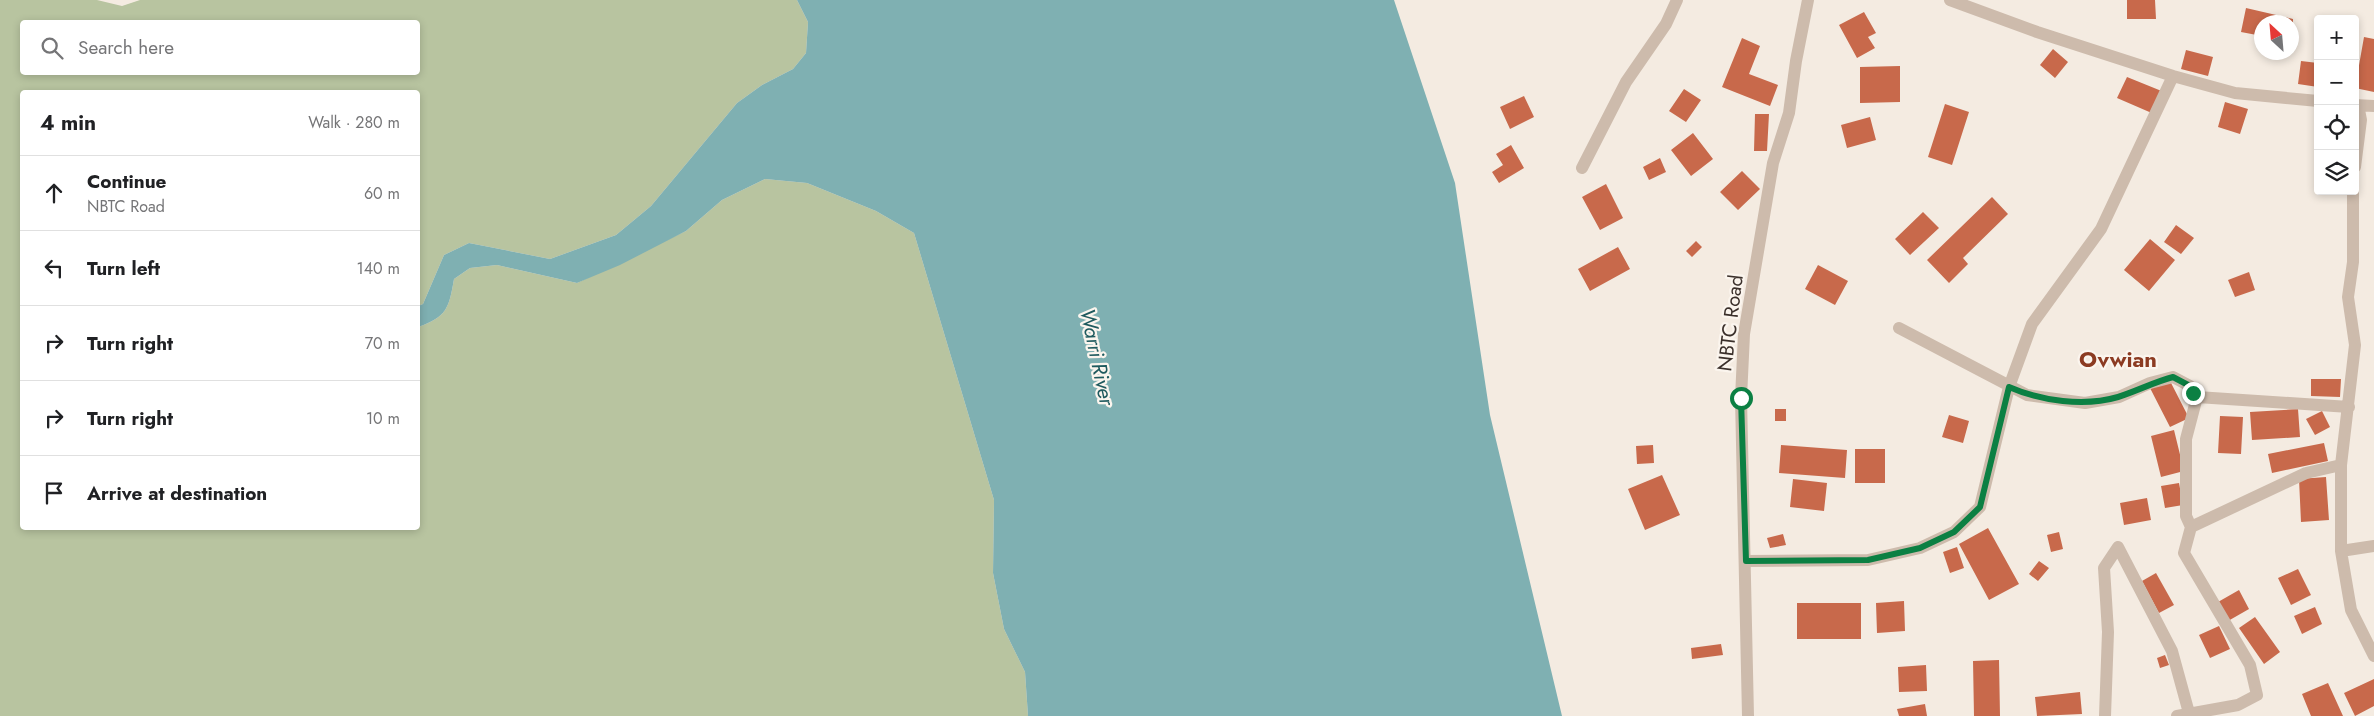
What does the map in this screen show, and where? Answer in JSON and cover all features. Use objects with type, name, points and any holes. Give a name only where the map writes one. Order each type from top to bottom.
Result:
[{"type":"street","points":[[1582,168],[1626,82],[1666,24],[1677,0]]},
{"type":"street","name":"NBTC Road","points":[[1748,716],[1741,398],[1744,334],[1773,163],[1789,113],[1796,61],[1808,0]]},
{"type":"street","points":[[1950,0],[2037,32],[2174,76],[2235,93],[2314,101]]},
{"type":"street","points":[[1746,561],[1868,560],[1920,548],[1954,532],[1980,507],[2009,387],[2032,324],[2101,229],[2174,76]]},
{"type":"street","points":[[2359,105],[2374,106]]},
{"type":"street","points":[[2359,112],[2361,120],[2359,136]]},
{"type":"street","points":[[2353,195],[2353,262],[2348,297],[2355,345],[2349,383],[2349,407],[2341,465],[2340,552],[2352,610],[2374,656]]},
{"type":"street","points":[[1899,328],[2027,395],[2086,402],[2119,396],[2150,383],[2173,377],[2190,386],[2197,397],[2186,439],[2186,516],[2191,527],[2184,553],[2250,665],[2257,695],[2238,705],[2183,715],[2172,652],[2118,547],[2104,568],[2108,632],[2105,716]]},
{"type":"street","points":[[2197,397],[2349,407]]},
{"type":"street","points":[[2191,527],[2306,474],[2341,465]]},
{"type":"street","points":[[2340,552],[2374,546]]},
{"type":"green space","points":[[0,0],[97,0],[122,6],[140,0],[797,0],[808,22],[806,53],[793,69],[762,85],[737,103],[651,206],[616,235],[550,259],[469,243],[444,255],[423,304],[420,305],[420,90],[20,90],[20,530],[420,530],[420,326],[435,319],[445,310],[454,279],[470,268],[497,265],[577,283],[686,231],[722,200],[765,179],[807,183],[876,211],[914,233],[994,500],[993,573],[1004,629],[1025,672],[1028,716],[0,716]]},
{"type":"water","name":"Warri River","points":[[797,0],[1394,0],[1455,183],[1490,415],[1562,716],[1028,716],[1025,672],[1004,629],[993,573],[994,500],[914,233],[876,211],[807,183],[765,179],[722,200],[686,231],[620,265],[577,283],[497,265],[470,268],[454,279],[448,304],[441,315],[420,326],[420,305],[423,304],[444,255],[469,243],[550,259],[616,235],[651,206],[737,103],[762,85],[793,69],[806,53],[808,22]]},
{"type":"building","points":[[2127,0],[2155,0],[2156,19],[2127,19]]},
{"type":"building","points":[[2246,8],[2276,15],[2254,15],[2254,34],[2241,32]]},
{"type":"building","points":[[1864,12],[1876,33],[1868,37],[1875,48],[1857,58],[1839,25]]},
{"type":"building","points":[[2364,37],[2374,39],[2374,92],[2359,89],[2359,65]]},
{"type":"building","points":[[1742,38],[1760,46],[1749,74],[1778,85],[1770,106],[1722,87]]},
{"type":"building","points":[[2053,49],[2068,62],[2055,78],[2040,65]]},
{"type":"building","points":[[2186,50],[2213,57],[2208,76],[2181,69]]},
{"type":"building","points":[[2301,61],[2314,63],[2314,86],[2298,84]]},
{"type":"building","points":[[1900,66],[1900,102],[1860,103],[1860,67]]},
{"type":"building","points":[[2127,77],[2164,92],[2154,114],[2117,98]]},
{"type":"building","points":[[1684,89],[1701,100],[1686,122],[1669,111]]},
{"type":"building","points":[[1524,96],[1534,117],[1510,129],[1500,107]]},
{"type":"building","points":[[2225,102],[2248,109],[2240,134],[2218,127]]},
{"type":"building","points":[[1945,104],[1969,112],[1952,165],[1928,157]]},
{"type":"building","points":[[1755,114],[1769,114],[1767,151],[1754,151]]},
{"type":"building","points":[[1870,117],[1876,140],[1847,148],[1841,125]]},
{"type":"building","points":[[1693,133],[1713,159],[1691,176],[1671,150]]},
{"type":"building","points":[[1511,145],[1524,168],[1499,183],[1492,172],[1503,165],[1496,154]]},
{"type":"building","points":[[1660,158],[1666,172],[1649,180],[1643,167]]},
{"type":"building","points":[[1742,171],[1760,189],[1738,210],[1720,192]]},
{"type":"building","points":[[1606,184],[1623,218],[1600,230],[1582,197]]},
{"type":"building","points":[[1992,197],[2008,214],[1963,258],[1968,264],[1949,283],[1927,260]]},
{"type":"building","points":[[1923,212],[1939,228],[1910,255],[1895,239]]},
{"type":"building","points":[[2176,225],[2194,238],[2181,254],[2164,242]]},
{"type":"building","points":[[2150,239],[2175,260],[2149,291],[2124,270]]},
{"type":"building","points":[[1696,241],[1702,247],[1692,257],[1686,251]]},
{"type":"building","points":[[1618,247],[1630,269],[1590,291],[1578,269]]},
{"type":"building","points":[[1818,265],[1848,281],[1835,305],[1805,289]]},
{"type":"building","points":[[2249,272],[2255,290],[2235,297],[2228,280]]},
{"type":"building","points":[[2169,379],[2189,418],[2170,427],[2150,388]]},
{"type":"building","points":[[2311,379],[2341,379],[2340,397],[2311,396]]},
{"type":"building","points":[[1775,409],[1786,409],[1786,421],[1775,421]]},
{"type":"building","points":[[2298,409],[2300,437],[2252,440],[2250,412]]},
{"type":"building","points":[[2322,411],[2330,427],[2315,435],[2306,419]]},
{"type":"building","points":[[1949,415],[1969,421],[1963,443],[1942,437]]},
{"type":"building","points":[[2220,416],[2243,417],[2241,454],[2218,453]]},
{"type":"building","points":[[2174,430],[2184,471],[2161,477],[2151,436]]},
{"type":"building","points":[[2324,443],[2328,461],[2272,473],[2268,454]]},
{"type":"building","points":[[1653,445],[1654,463],[1637,464],[1636,446]]},
{"type":"building","points":[[1781,445],[1847,450],[1845,478],[1779,473]]},
{"type":"building","points":[[1855,449],[1885,449],[1885,483],[1855,483]]},
{"type":"building","points":[[1662,475],[1680,515],[1645,530],[1628,489]]},
{"type":"building","points":[[2326,477],[2329,520],[2301,522],[2299,479]]},
{"type":"building","points":[[1793,479],[1827,483],[1824,511],[1790,507]]},
{"type":"building","points":[[2179,483],[2183,505],[2165,508],[2161,486]]},
{"type":"building","points":[[2147,498],[2151,520],[2124,525],[2120,503]]},
{"type":"building","points":[[1988,528],[2019,584],[1989,600],[1959,544]]},
{"type":"building","points":[[2059,532],[2063,549],[2051,552],[2047,535]]},
{"type":"building","points":[[1783,534],[1786,545],[1770,548],[1767,538]]},
{"type":"building","points":[[1957,547],[1964,568],[1950,573],[1943,552]]},
{"type":"building","points":[[2039,561],[2049,568],[2038,581],[2029,574]]},
{"type":"building","points":[[2298,569],[2311,595],[2291,605],[2278,578]]},
{"type":"building","points":[[2156,573],[2174,605],[2159,613],[2142,581]]},
{"type":"building","points":[[2239,590],[2249,609],[2228,621],[2218,602]]},
{"type":"building","points":[[1904,601],[1905,631],[1877,633],[1876,603]]},
{"type":"building","points":[[1797,603],[1861,603],[1861,639],[1797,639]]},
{"type":"building","points":[[2315,607],[2322,624],[2302,634],[2294,616]]},
{"type":"building","points":[[2255,617],[2280,652],[2264,664],[2239,628]]},
{"type":"building","points":[[2219,626],[2230,649],[2210,658],[2199,635]]},
{"type":"building","points":[[1721,644],[1723,655],[1692,659],[1691,648]]},
{"type":"building","points":[[2165,655],[2169,665],[2160,668],[2157,658]]},
{"type":"building","points":[[1999,660],[2000,716],[1974,716],[1973,661]]},
{"type":"building","points":[[1926,665],[1927,691],[1899,692],[1898,667]]},
{"type":"building","points":[[2374,679],[2374,706],[2355,716],[2344,693]]},
{"type":"building","points":[[2328,683],[2343,716],[2311,716],[2302,694]]},
{"type":"building","points":[[2080,692],[2082,714],[2037,716],[2035,697]]},
{"type":"building","points":[[1925,704],[1927,716],[1899,716],[1897,709]]},
{"type":"district","name":"Ovwian","points":[[2118,359]]},
{"type":"route","points":[[1741,398],[1746,561],[1868,560],[1920,548],[1954,532],[1980,507],[2009,387],[2027,395],[2086,402],[2119,396],[2150,383],[2173,377],[2190,386],[2193,393]]}]
